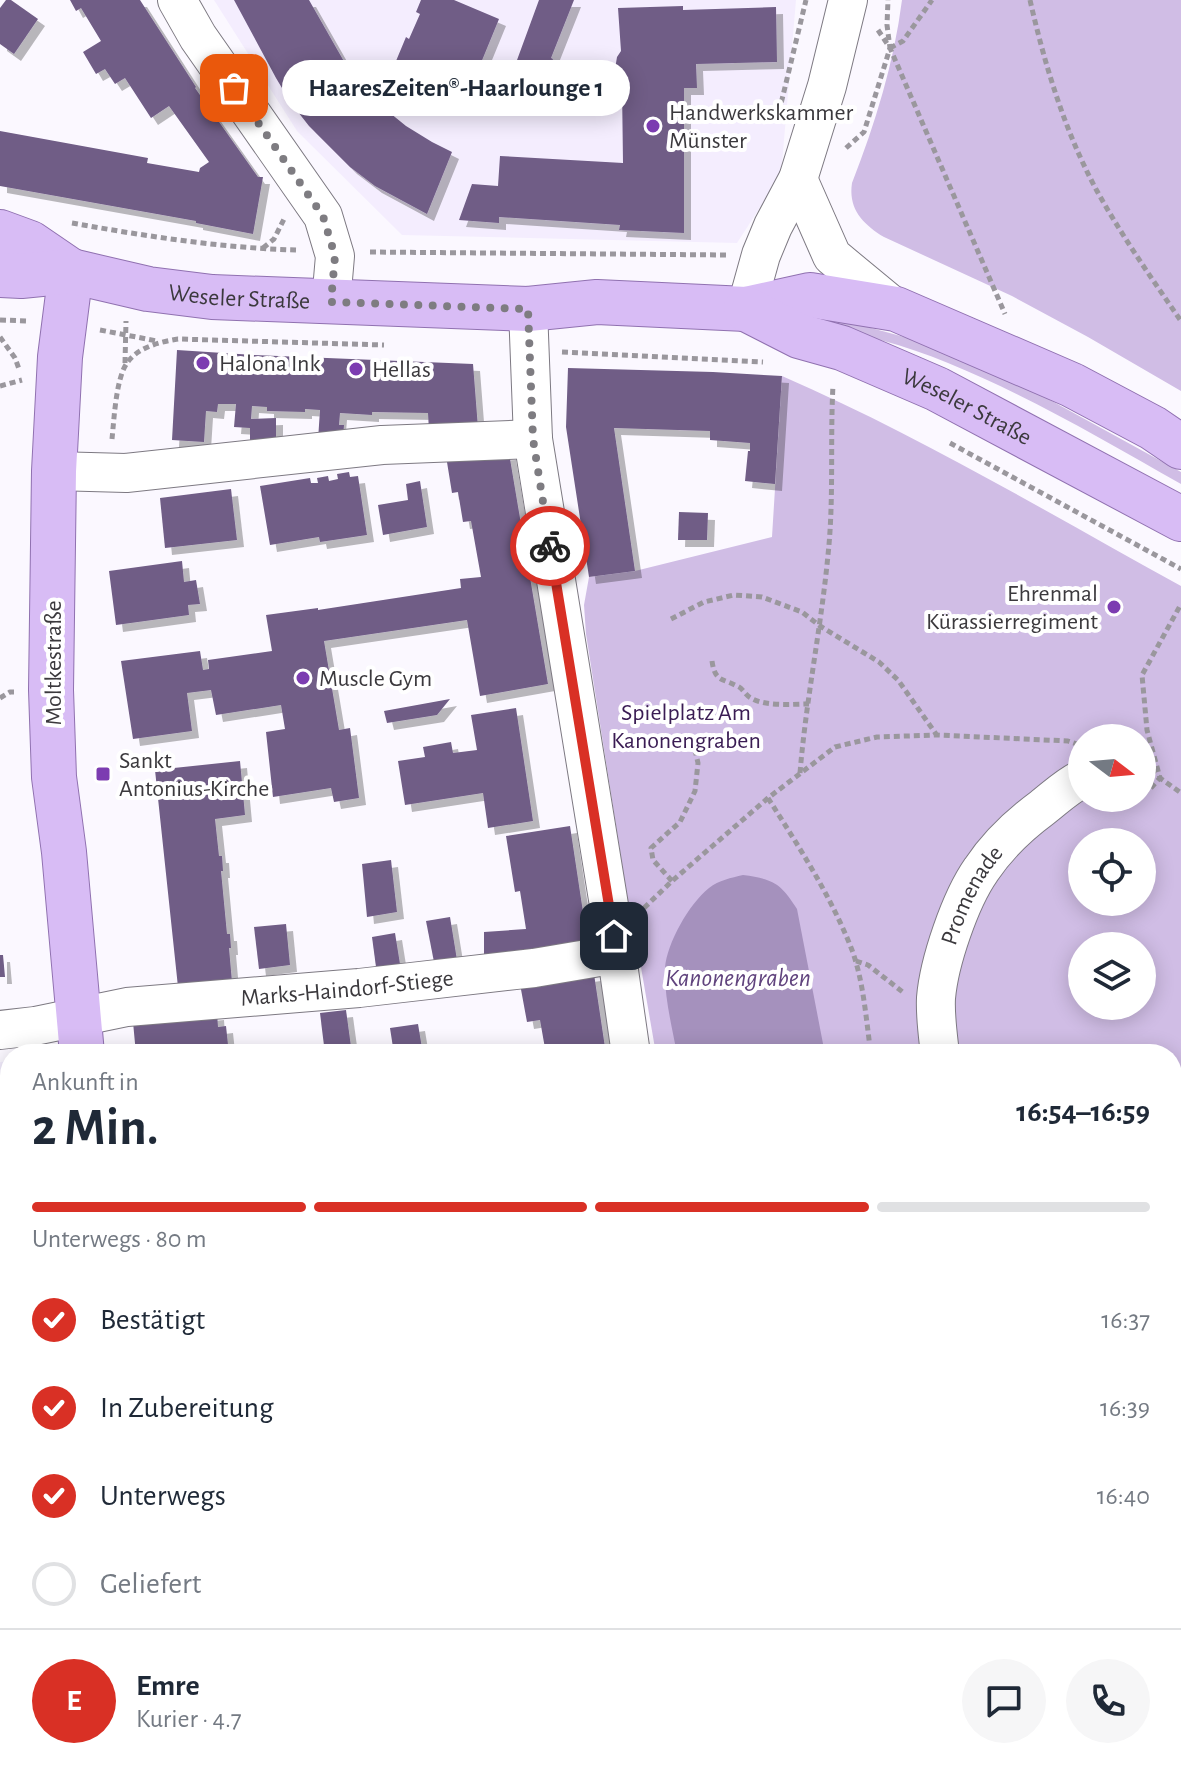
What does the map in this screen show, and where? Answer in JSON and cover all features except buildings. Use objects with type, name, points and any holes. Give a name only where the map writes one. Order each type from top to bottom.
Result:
[{"type":"main road","name":"Weseler Straße","points":[[0,232],[30,243],[71,271]]},
{"type":"main road","name":"Weseler Straße","points":[[0,275],[71,271],[148,289],[212,297],[331,302],[528,330],[597,302],[746,309],[810,295],[896,309],[1072,385],[1153,428],[1181,447]]},
{"type":"main road","name":"Moltkestraße","points":[[71,271],[60,357],[54,471],[51,690],[54,777],[64,852],[80,1035]]},
{"type":"main road","name":"Weseler Straße","points":[[746,309],[799,336],[842,348],[937,389],[1181,519]]},
{"type":"street","points":[[177,0],[198,37],[323,216],[335,256],[331,302]]},
{"type":"street","points":[[746,309],[761,255],[798,179],[827,86],[848,0]]},
{"type":"street","points":[[798,179],[832,256],[896,309]]},
{"type":"street","points":[[528,330],[533,439],[630,1044]]},
{"type":"street","points":[[54,471],[126,473],[382,445],[533,439]]},
{"type":"street","name":"Promenade","points":[[939,1044],[936,999],[941,965],[954,925],[980,871],[1001,844],[1068,787]]},
{"type":"street","name":"Marks-Haindorf-Stiege","points":[[0,1030],[35,1026],[80,1035],[127,1007],[359,988],[534,968],[616,945]]},
{"type":"path","points":[[776,123],[806,0]]},
{"type":"path","points":[[888,0],[890,48],[1005,314]]},
{"type":"path","points":[[840,153],[864,132],[890,48],[903,41],[932,0]]},
{"type":"path","points":[[1030,0],[1051,78],[1079,155],[1125,237],[1181,321]]},
{"type":"path","points":[[263,248],[274,239],[284,217]]},
{"type":"path","points":[[62,221],[139,235],[263,248],[761,255]]},
{"type":"path","points":[[528,330],[681,358],[732,360]]},
{"type":"path","points":[[108,472],[118,392],[125,364],[136,353],[159,342],[178,339],[392,346]]},
{"type":"path","points":[[0,386],[23,379]]},
{"type":"path","points":[[800,774],[829,551],[833,379]]},
{"type":"path","name":"Weseler Straße","points":[[945,440],[1181,569]]},
{"type":"path","points":[[671,619],[704,602],[734,595],[762,597],[802,612],[879,662],[898,680],[937,735]]},
{"type":"path","points":[[1160,778],[1147,730],[1142,675],[1181,604]]},
{"type":"path","points":[[712,661],[717,677],[739,686],[753,700],[809,704]]},
{"type":"path","points":[[616,945],[672,881],[768,798],[835,747],[877,737],[937,735],[1068,741]]},
{"type":"path","points":[[672,881],[653,860],[651,848],[680,822],[695,791],[698,763],[692,737]]},
{"type":"path","points":[[1156,775],[1181,793]]},
{"type":"path","points":[[1156,782],[1160,778]]},
{"type":"path","points":[[768,798],[812,868],[852,951],[861,983],[870,1044]]},
{"type":"path","points":[[855,961],[868,965],[893,985]]},
{"type":"shaded area","points":[[214,0],[796,0],[781,175],[737,243],[402,235],[297,131]]},
{"type":"green space","points":[[902,0],[1181,0],[1181,391],[1012,296],[884,237],[859,215],[852,201],[852,183],[883,93]]},
{"type":"green space","points":[[816,313],[919,341],[1041,395],[1181,472],[1181,484],[1008,390],[915,351],[814,323]]},
{"type":"green space","name":"Spielplatz Am Kanonengraben","points":[[782,376],[934,450],[1181,586],[1181,1044],[654,1044],[631,922],[586,634],[584,605],[589,577],[635,571],[772,537]]},
{"type":"water","name":"Kanonengraben","points":[[743,875],[762,878],[786,893],[797,909],[823,1044],[675,1044],[665,979],[670,947],[701,895],[725,880]]},
{"type":"way so far","points":[[234,88],[323,216],[335,256],[331,302],[528,309],[533,439],[550,546]]},
{"type":"place","name":"HaaresZeiten®-Haarlounge 1","points":[[234,88]]},
{"type":"place","name":"Handwerkskammer Münster","points":[[653,126]]},
{"type":"place","name":"Halona Ink","points":[[203,363]]},
{"type":"place","name":"Hellas","points":[[356,369]]},
{"type":"place","name":"Ehrenmal Kürassierregiment","points":[[1114,607]]},
{"type":"place","name":"Muscle Gym","points":[[303,678]]},
{"type":"place","name":"Sankt Antonius-Kirche","points":[[103,774]]},
{"type":"route","points":[[550,546],[614,936]]}]
